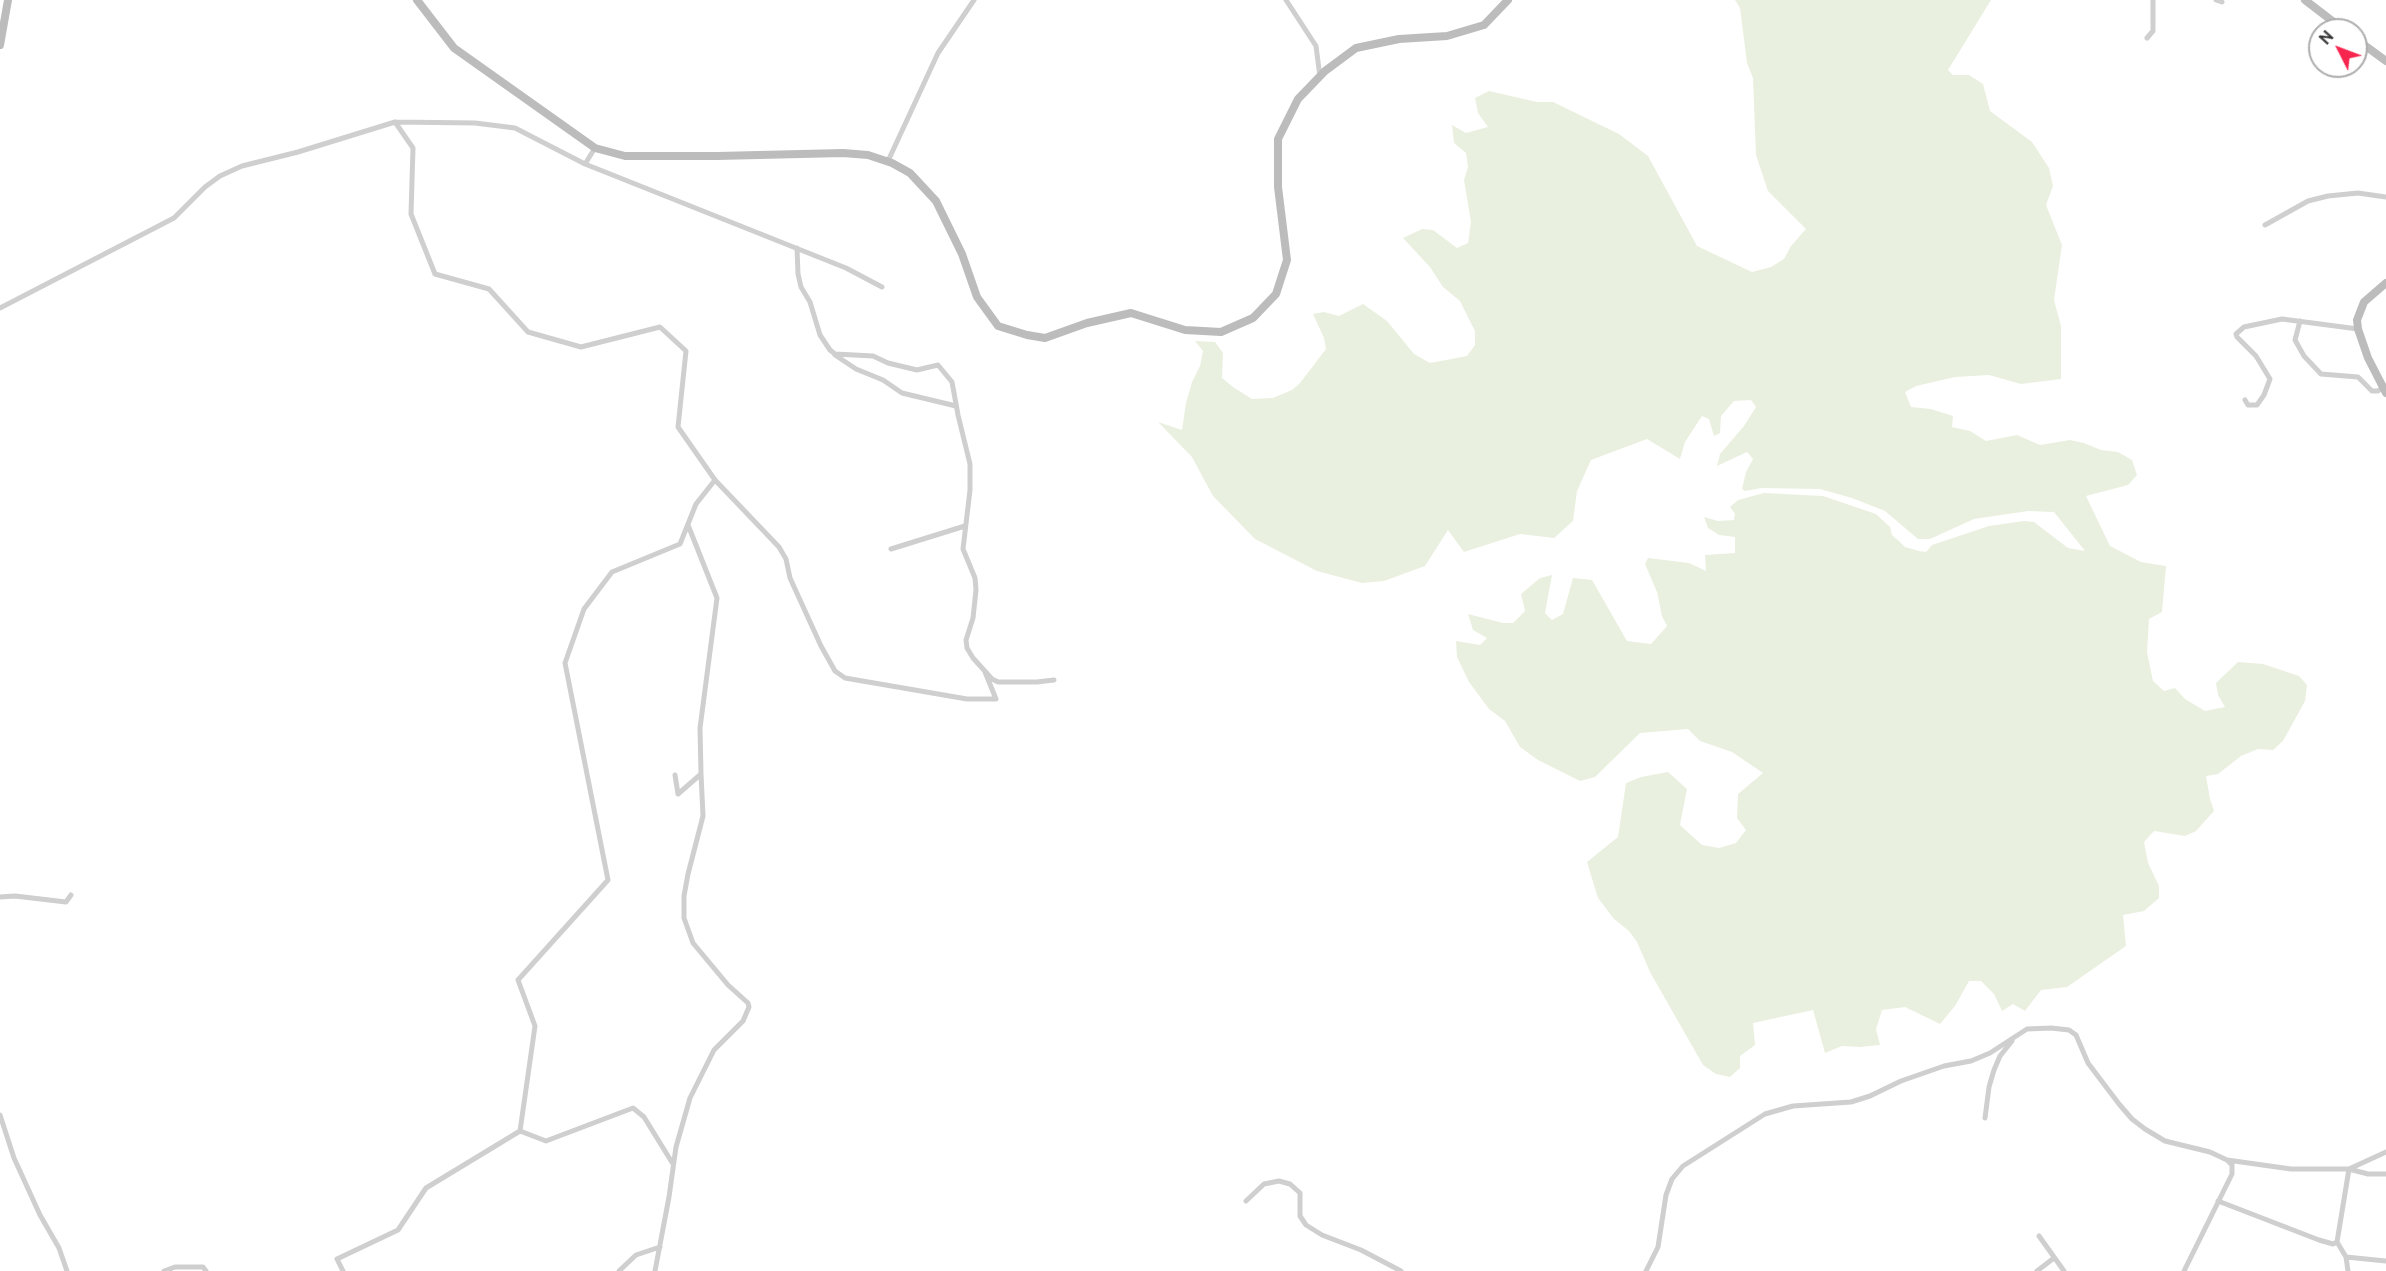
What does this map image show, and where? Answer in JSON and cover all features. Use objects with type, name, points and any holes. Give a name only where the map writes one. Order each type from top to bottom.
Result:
[{"type":"main road","points":[[0,45],[8,0]]},
{"type":"main road","points":[[417,0],[454,48],[595,148],[625,156],[843,153],[868,155],[888,161],[910,173],[936,201],[962,254],[977,297],[999,326],[1045,338],[1087,323],[1131,313],[1185,330],[1221,332],[1253,318],[1276,294],[1287,260],[1278,187],[1278,139],[1298,99],[1320,77],[1356,48],[1399,39],[1447,36],[1484,25],[1508,0]]},
{"type":"main road","points":[[2305,0],[2328,18]]},
{"type":"main road","points":[[2368,48],[2386,61]]},
{"type":"main road","points":[[2385,388],[2368,358],[2357,320],[2364,302],[2386,283]]},
{"type":"street","points":[[888,161],[938,53],[974,0]]},
{"type":"street","points":[[1286,0],[1316,46],[1320,77]]},
{"type":"street","points":[[2147,38],[2153,31],[2153,0]]},
{"type":"street","points":[[395,122],[413,148],[411,214],[435,274],[489,289],[528,332],[582,347],[660,327],[686,351],[678,427],[715,480],[779,547],[786,558],[790,578],[835,671],[845,678],[856,680],[967,699],[996,699],[984,671]]},
{"type":"street","points":[[0,308],[134,236],[174,218],[204,187],[220,176],[242,166],[298,152],[395,122],[475,123],[515,128],[585,164],[846,268],[882,287]]},
{"type":"street","points":[[585,164],[595,148]]},
{"type":"street","points":[[2265,225],[2308,201],[2328,196],[2358,193],[2386,197]]},
{"type":"street","points":[[797,248],[801,287],[810,302],[820,335],[835,354],[856,369],[883,380],[902,393],[956,406]]},
{"type":"street","points":[[2245,400],[2248,405],[2257,405],[2270,379],[2263,365],[2236,334],[2247,326],[2282,319],[2358,329]]},
{"type":"street","points":[[2300,321],[2295,340],[2304,356],[2321,374],[2358,377],[2372,391],[2385,388]]},
{"type":"street","points":[[835,354],[873,356],[888,363],[917,370],[938,365],[954,385],[956,406],[970,464],[970,490],[963,549],[975,578],[976,590],[973,618],[966,640],[969,654],[992,679],[1005,684],[1054,680]]},
{"type":"street","points":[[945,404],[958,415]]},
{"type":"street","points":[[520,1131],[535,1026],[518,980],[608,880],[565,663],[584,609],[612,572],[680,544],[696,504],[715,480]]},
{"type":"street","points":[[655,1271],[683,1119],[704,1065],[722,1040],[743,1022],[749,1007],[693,943],[684,918],[684,896],[688,874],[703,816],[699,728],[717,598],[688,525]]},
{"type":"street","points":[[891,549],[965,526]]},
{"type":"street","points":[[675,775],[678,794],[701,774]]},
{"type":"street","points":[[0,897],[15,896],[66,902],[70,895]]},
{"type":"street","points":[[1646,1271],[1658,1247],[1666,1195],[1672,1179],[1683,1166],[1765,1114],[1793,1106],[1851,1102],[1944,1066],[1971,1061],[1990,1053],[2027,1029],[2069,1030],[2076,1035],[2088,1063],[2132,1119],[2165,1141],[2210,1152],[2227,1160],[2291,1169],[2349,1169],[2368,1174],[2386,1174]]},
{"type":"street","points":[[1985,1118],[1989,1087],[2000,1056],[2015,1037]]},
{"type":"street","points":[[1990,1053],[2000,1056]]},
{"type":"street","points":[[520,1131],[546,1141],[633,1108],[644,1117],[673,1164]]},
{"type":"street","points":[[0,1115],[14,1158],[40,1215],[59,1248],[67,1271]]},
{"type":"street","points":[[343,1271],[337,1258],[398,1230],[426,1188],[520,1131]]},
{"type":"street","points":[[2349,1169],[2386,1152]]},
{"type":"street","points":[[2184,1271],[2233,1169],[2227,1160]]},
{"type":"street","points":[[2348,1271],[2346,1257],[2337,1242],[2349,1169]]},
{"type":"street","points":[[1246,1201],[1264,1184],[1279,1181],[1290,1184],[1300,1193],[1300,1216],[1305,1225],[1401,1271]]},
{"type":"street","points":[[2218,1200],[2319,1240],[2332,1244],[2337,1242]]},
{"type":"street","points":[[2039,1236],[2064,1271]]},
{"type":"street","points":[[619,1271],[636,1255],[660,1247]]},
{"type":"street","points":[[2346,1257],[2386,1261]]},
{"type":"street","points":[[2037,1271],[2054,1258]]},
{"type":"street","points":[[165,1271],[175,1267],[203,1267],[206,1271]]},
{"type":"green space","points":[[1735,0],[1991,0],[1948,70],[1953,75],[1969,75],[1983,84],[1990,111],[2032,142],[2049,168],[2053,186],[2046,205],[2062,245],[2054,300],[2061,326],[2061,379],[2021,384],[1989,375],[1955,377],[1916,386],[1905,392],[1911,407],[1931,409],[1953,416],[1952,427],[1970,431],[1986,441],[2017,435],[2040,445],[2070,440],[2101,450],[2118,452],[2132,460],[2137,475],[2128,485],[2086,496],[2110,546],[2141,562],[2166,566],[2162,612],[2149,619],[2147,652],[2153,681],[2164,691],[2175,688],[2185,699],[2205,711],[2225,707],[2218,695],[2216,683],[2238,662],[2263,664],[2299,676],[2307,685],[2305,701],[2283,741],[2273,750],[2258,749],[2241,756],[2218,774],[2206,776],[2214,811],[2196,831],[2185,836],[2154,831],[2144,842],[2148,863],[2159,886],[2159,898],[2144,911],[2123,915],[2126,946],[2067,987],[2041,990],[2025,1011],[2013,1004],[2002,1011],[1994,994],[1981,981],[1969,981],[1955,1006],[1940,1024],[1905,1007],[1882,1010],[1876,1029],[1880,1045],[1842,1046],[1825,1053],[1813,1010],[1753,1023],[1755,1045],[1740,1056],[1740,1068],[1730,1077],[1716,1074],[1703,1065],[1650,972],[1637,942],[1629,931],[1614,919],[1598,898],[1587,862],[1618,837],[1626,783],[1641,777],[1668,772],[1687,789],[1680,825],[1702,845],[1719,848],[1736,843],[1746,830],[1737,818],[1738,794],[1763,773],[1732,752],[1700,741],[1688,729],[1640,733],[1595,777],[1580,781],[1538,760],[1520,747],[1505,721],[1489,709],[1469,682],[1457,657],[1456,641],[1480,645],[1487,638],[1473,630],[1468,614],[1503,623],[1513,623],[1525,611],[1521,594],[1540,578],[1552,575],[1545,613],[1552,620],[1563,614],[1573,578],[1592,580],[1627,641],[1651,644],[1667,626],[1662,616],[1657,592],[1645,564],[1648,558],[1689,563],[1706,571],[1705,555],[1735,553],[1735,537],[1719,535],[1708,528],[1704,517],[1718,521],[1734,520],[1735,514],[1730,507],[1738,500],[1764,493],[1823,496],[1876,514],[1890,527],[1892,535],[1905,547],[1919,551],[1926,552],[1932,545],[1989,526],[2024,521],[2034,522],[2068,548],[2085,551],[2054,512],[2028,511],[1974,519],[1930,539],[1918,539],[1885,511],[1820,489],[1761,488],[1745,491],[1742,489],[1746,472],[1753,459],[1747,452],[1717,466],[1720,454],[1744,426],[1756,407],[1751,400],[1734,401],[1721,416],[1720,433],[1714,436],[1709,419],[1702,416],[1685,442],[1680,459],[1647,439],[1591,460],[1577,491],[1573,521],[1554,538],[1520,534],[1464,552],[1448,530],[1425,566],[1384,581],[1362,583],[1317,571],[1255,539],[1213,496],[1192,457],[1158,422],[1182,430],[1186,403],[1192,382],[1200,366],[1203,351],[1195,341],[1215,342],[1223,353],[1222,378],[1252,399],[1273,398],[1292,390],[1326,349],[1324,338],[1313,314],[1324,312],[1339,316],[1363,304],[1387,321],[1414,354],[1430,363],[1467,356],[1475,345],[1475,331],[1460,301],[1443,287],[1430,267],[1403,238],[1422,229],[1433,230],[1457,248],[1468,243],[1471,222],[1464,180],[1468,167],[1466,153],[1454,143],[1452,125],[1466,133],[1488,127],[1478,113],[1475,98],[1489,91],[1537,102],[1553,102],[1619,134],[1648,156],[1697,246],[1752,272],[1771,267],[1784,259],[1791,246],[1806,229],[1768,191],[1756,155],[1753,78],[1747,63],[1740,8]]}]
